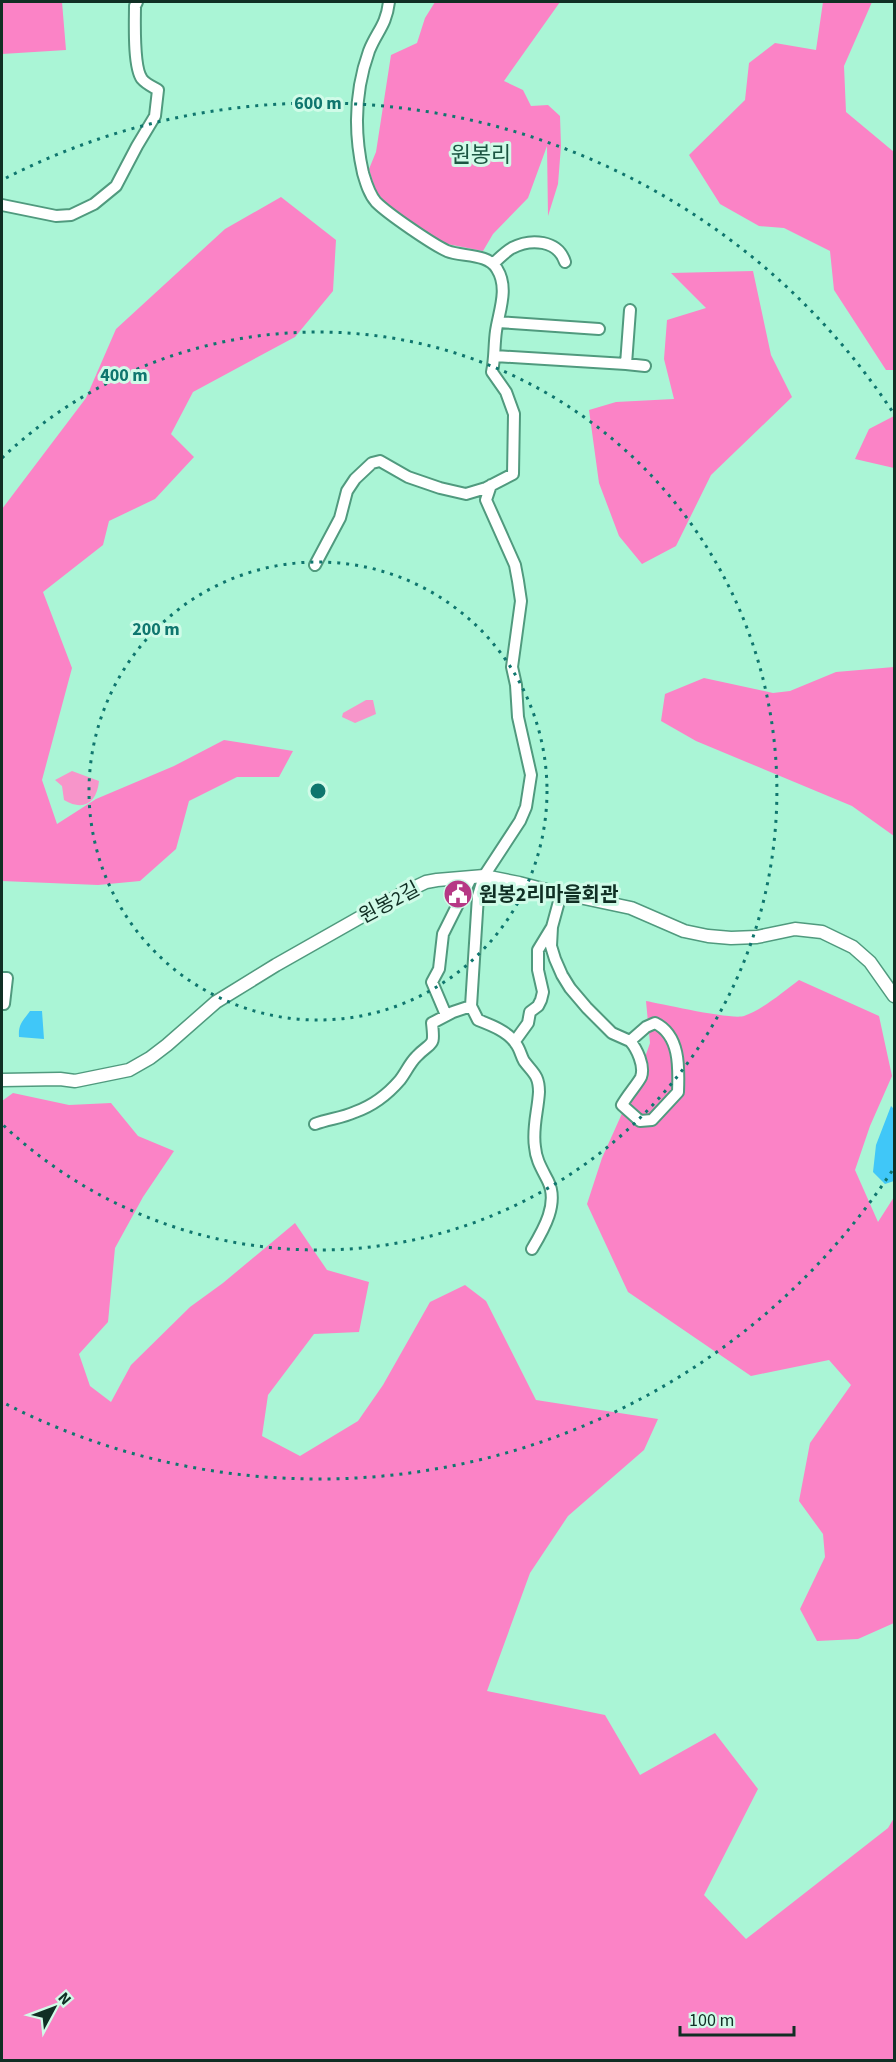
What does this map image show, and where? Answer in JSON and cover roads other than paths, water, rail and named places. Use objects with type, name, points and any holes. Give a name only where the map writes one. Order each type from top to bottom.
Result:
[{"type":"main road","name":"원봉2길","points":[[2,1080],[75,1081],[129,1070],[167,1045],[216,1002],[379,907],[426,882],[484,876],[630,908],[684,930],[708,936],[757,937],[795,929],[822,932],[854,947],[870,962],[894,996]]},
{"type":"street","points":[[2,205],[57,216],[71,215],[94,204],[116,186],[155,116],[158,102],[158,90],[142,79],[139,72],[135,46],[135,6],[137,2]]},
{"type":"street","points":[[315,565],[340,518],[346,491],[372,463],[380,461],[408,477],[466,494],[505,480],[513,474],[514,414],[506,392],[492,372],[503,283],[493,264],[477,257],[448,252],[390,213],[376,201],[368,189],[363,172],[356,118],[366,59],[383,27],[389,2]]},
{"type":"street","points":[[493,264],[513,247],[540,242],[557,249],[565,262]]},
{"type":"street","points":[[626,364],[630,310]]},
{"type":"street","points":[[498,322],[599,329]]},
{"type":"street","points":[[495,356],[645,366]]},
{"type":"street","points":[[491,485],[486,500],[515,565],[521,601],[512,667],[516,685],[518,717],[531,775],[526,807],[520,821],[484,876],[478,896],[471,1005],[478,1020],[495,1026],[515,1041],[523,1059],[537,1076],[534,1146],[540,1168],[549,1182],[552,1195],[549,1215],[532,1249]]},
{"type":"street","points":[[446,1015],[432,982],[439,969],[443,934],[471,878]]},
{"type":"street","points":[[561,894],[552,927],[551,946],[555,959],[570,988],[587,1008],[612,1033],[630,1041],[640,1059],[642,1076],[622,1105],[640,1121],[652,1120],[678,1092],[679,1070],[675,1045],[665,1028],[655,1023],[646,1027],[630,1041]]},
{"type":"street","points":[[515,1041],[528,1023],[530,1012],[538,1006],[541,1000],[543,992],[538,970],[538,950],[552,927]]},
{"type":"street","points":[[2,978],[7,978],[4,1004]]},
{"type":"street","points":[[315,1124],[330,1118],[352,1114],[380,1098],[434,1040],[432,1023],[471,1005]]},
{"type":"water","points":[[30,1011],[42,1011],[44,1039],[19,1037],[20,1026]]},
{"type":"water","points":[[891,1106],[894,1109],[894,1181],[885,1184],[873,1172],[876,1145]]},
{"type":"place","name":"원봉2리마을회관","points":[[458,894]]},
{"type":"district","name":"원봉리","points":[[481,154]]}]
